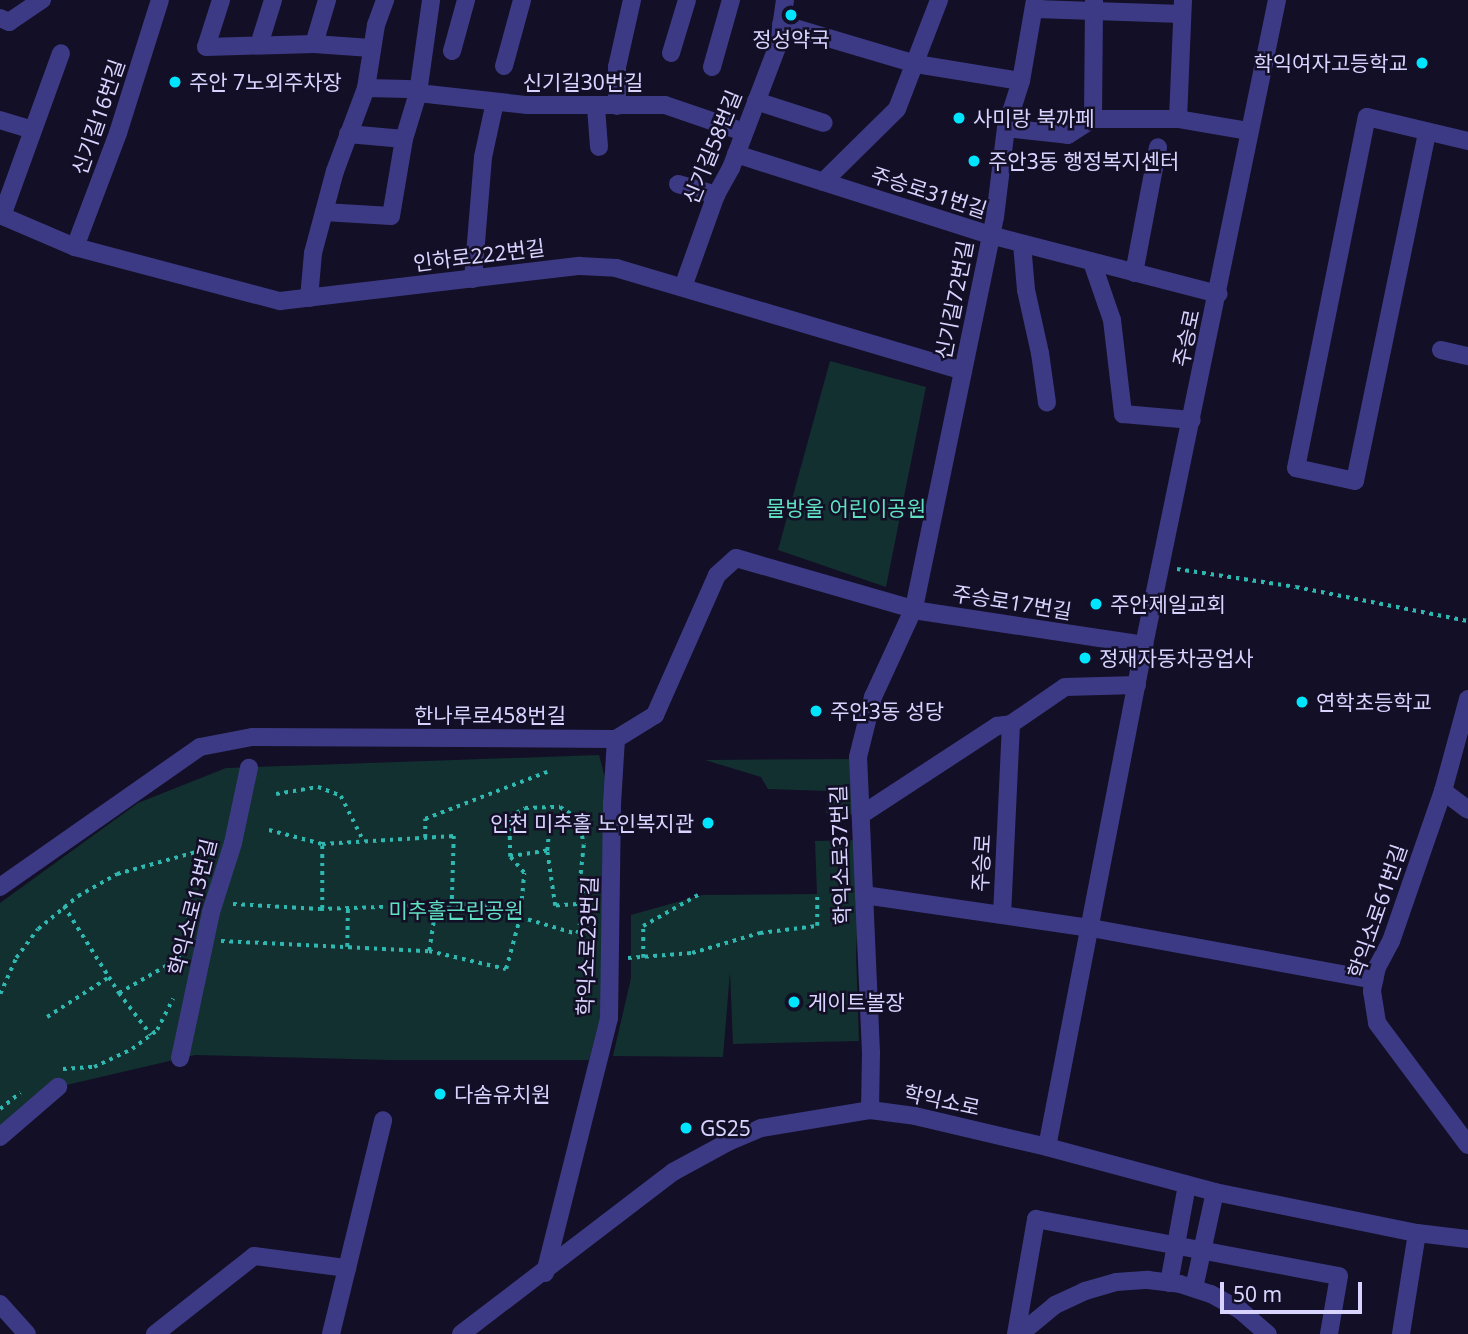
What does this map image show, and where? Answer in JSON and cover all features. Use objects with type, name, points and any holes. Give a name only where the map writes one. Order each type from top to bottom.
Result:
[{"type":"street","points":[[0,18],[9,22],[42,0]]},
{"type":"street","name":"신기길16번길","points":[[75,247],[118,134],[160,0]]},
{"type":"street","points":[[221,0],[206,47],[314,44],[371,48]]},
{"type":"street","points":[[259,45],[273,0]]},
{"type":"street","points":[[314,44],[327,0]]},
{"type":"street","points":[[309,298],[313,253],[348,134],[366,88],[371,48],[385,0]]},
{"type":"street","points":[[324,212],[391,216],[404,139],[418,93],[431,0]]},
{"type":"street","points":[[453,51],[466,0]]},
{"type":"street","points":[[503,66],[522,0]]},
{"type":"street","points":[[617,106],[617,67],[632,0]]},
{"type":"street","points":[[671,53],[687,0]]},
{"type":"street","points":[[712,67],[731,0]]},
{"type":"street","name":"신기길58번길","points":[[683,287],[716,195],[736,154],[779,42],[785,0]]},
{"type":"street","name":"주승로31번길","points":[[823,182],[897,109],[939,0]]},
{"type":"street","name":"주승로","points":[[1047,1147],[1144,645],[1218,294],[1276,0]]},
{"type":"street","points":[[1036,5],[1182,7],[1178,119]]},
{"type":"street","name":"신기길72번길","points":[[914,608],[990,235],[1006,128],[1021,80],[1036,5]]},
{"type":"street","points":[[1093,119],[1094,5]]},
{"type":"street","points":[[781,24],[916,64],[1021,80]]},
{"type":"street","points":[[1,215],[61,53]]},
{"type":"street","name":"신기길30번길","points":[[366,88],[408,89],[418,93],[495,102],[596,107],[665,105],[744,132]]},
{"type":"street","points":[[756,100],[824,123]]},
{"type":"street","points":[[473,279],[486,142],[495,102]]},
{"type":"street","points":[[596,107],[599,147]]},
{"type":"street","points":[[1427,133],[1355,481],[1296,468],[1367,117],[1468,141]]},
{"type":"street","points":[[1006,128],[1068,135],[1093,119],[1178,119],[1249,131]]},
{"type":"street","points":[[0,120],[33,130]]},
{"type":"street","points":[[348,134],[404,139]]},
{"type":"street","points":[[1134,273],[1158,147]]},
{"type":"street","name":"주승로31번길","points":[[736,154],[990,235],[1218,294]]},
{"type":"street","points":[[678,184],[716,195]]},
{"type":"street","name":"인하로222번길","points":[[1,215],[75,247],[280,301],[580,266],[615,268],[963,371]]},
{"type":"street","points":[[1021,244],[1026,290],[1041,353],[1047,404]]},
{"type":"street","points":[[1092,262],[1112,320],[1123,414],[1192,420]]},
{"type":"street","points":[[1441,350],[1468,356]]},
{"type":"street","points":[[615,738],[655,715],[717,575],[736,558],[914,608]]},
{"type":"street","name":"주승로17번길","points":[[914,608],[1144,645]]},
{"type":"street","name":"학익소로37번길","points":[[870,1110],[871,1053],[858,757],[873,696],[914,608]]},
{"type":"street","points":[[861,815],[997,726],[1012,724],[1066,687],[1137,685]]},
{"type":"street","name":"학익소로61번길","points":[[1468,699],[1443,791],[1391,941],[1374,980],[1372,992],[1377,1023],[1468,1145]]},
{"type":"street","name":"주승로","points":[[1012,724],[1002,915],[1091,928]]},
{"type":"street","name":"한나루로458번길","points":[[0,887],[200,747],[253,737],[615,738]]},
{"type":"street","name":"학익소로23번길","points":[[545,1273],[609,1018],[615,738]]},
{"type":"street","name":"학익소로13번길","points":[[180,1058],[204,942],[233,843],[248,768]]},
{"type":"street","points":[[1443,791],[1468,810]]},
{"type":"street","points":[[864,895],[1002,915]]},
{"type":"street","points":[[1091,928],[1374,980]]},
{"type":"street","points":[[0,1137],[58,1087]]},
{"type":"street","name":"학익소로","points":[[461,1334],[545,1273],[673,1172],[728,1142],[761,1128],[870,1110],[915,1116],[1047,1147],[1215,1192],[1418,1233],[1468,1240]]},
{"type":"street","points":[[331,1334],[383,1120]]},
{"type":"street","points":[[1169,1283],[1187,1185]]},
{"type":"street","points":[[1194,1288],[1215,1192]]},
{"type":"street","points":[[1018,1334],[1035,1219],[1339,1276],[1329,1334]]},
{"type":"street","points":[[1401,1334],[1418,1233]]},
{"type":"street","points":[[155,1334],[254,1256],[347,1268]]},
{"type":"street","points":[[1018,1334],[1055,1305],[1085,1291],[1116,1282],[1169,1283],[1194,1288],[1240,1310],[1268,1334]]},
{"type":"street","points":[[0,1304],[27,1334]]},
{"type":"path","points":[[1161,567],[1296,587],[1468,621]]},
{"type":"path","points":[[425,838],[425,819],[547,772]]},
{"type":"path","points":[[276,794],[317,787],[341,796],[364,842]]},
{"type":"path","points":[[551,807],[547,851],[555,906],[585,902],[612,890]]},
{"type":"path","points":[[119,993],[187,954],[184,935],[190,910],[209,901],[322,909],[490,906],[520,917],[577,934],[585,902],[580,882],[584,845],[579,819],[560,807],[525,808],[509,817],[510,857],[524,873],[520,917],[506,969],[429,951],[249,941],[204,942]]},
{"type":"path","points":[[269,830],[322,844],[454,836],[452,905]]},
{"type":"path","points":[[0,994],[16,958],[38,929],[64,906],[117,874],[233,843]]},
{"type":"path","points":[[322,844],[322,909]]},
{"type":"path","points":[[510,857],[547,851]]},
{"type":"path","points":[[612,958],[692,953],[760,933],[817,926],[817,894]]},
{"type":"path","points":[[643,958],[643,926],[698,895]]},
{"type":"path","points":[[429,951],[436,905]]},
{"type":"path","points":[[64,906],[119,993],[151,1035]]},
{"type":"path","points":[[347,947],[348,908]]},
{"type":"path","points":[[47,1017],[109,977]]},
{"type":"path","points":[[59,1069],[94,1067],[132,1049],[157,1030],[176,991],[196,981]]},
{"type":"path","points":[[0,1109],[26,1090]]},
{"type":"green space","name":"물방울 어린이공원","points":[[830,361],[926,387],[886,587],[778,550]]},
{"type":"green space","name":"미추홀근린공원","points":[[599,755],[612,804],[602,1010],[589,1060],[389,1060],[195,1055],[58,1087],[0,1137],[0,903],[138,803],[226,768]]},
{"type":"green space","points":[[855,759],[861,815],[826,813],[828,791],[768,789],[761,777],[705,760]]},
{"type":"green space","points":[[862,840],[856,953],[859,1041],[733,1044],[730,972],[723,1057],[613,1056],[631,978],[631,915],[702,895],[817,894],[815,841]]},
{"type":"place","name":"정성약국","points":[[791,15]]},
{"type":"place","name":"학익여자고등학교","points":[[1422,63]]},
{"type":"place","name":"주안 7노외주차장","points":[[175,82]]},
{"type":"place","name":"사미랑 북까페","points":[[959,118]]},
{"type":"place","name":"주안3동 행정복지센터","points":[[974,161]]},
{"type":"place","name":"주안제일교회","points":[[1096,604]]},
{"type":"place","name":"정재자동차공업사","points":[[1085,658]]},
{"type":"place","name":"연학초등학교","points":[[1302,702]]},
{"type":"place","name":"주안3동 성당","points":[[816,711]]},
{"type":"place","name":"인천 미추홀 노인복지관","points":[[708,823]]},
{"type":"place","name":"게이트볼장","points":[[794,1002]]},
{"type":"place","name":"다솜유치원","points":[[440,1094]]},
{"type":"place","name":"GS25","points":[[686,1128]]}]
